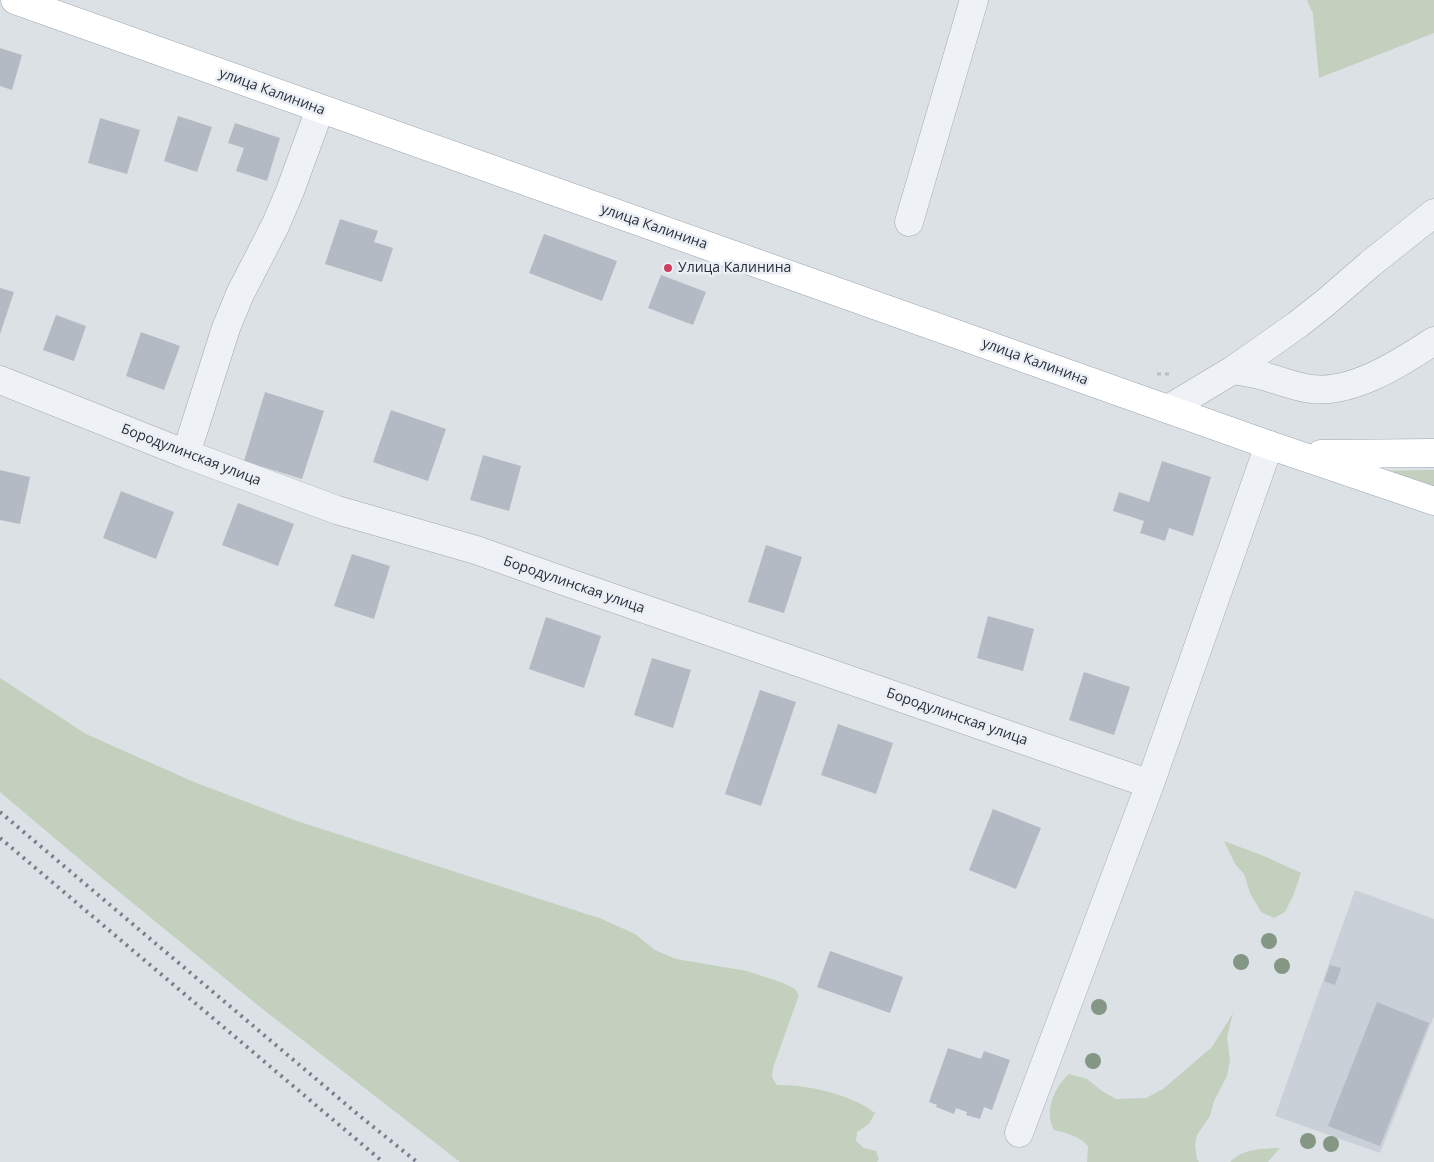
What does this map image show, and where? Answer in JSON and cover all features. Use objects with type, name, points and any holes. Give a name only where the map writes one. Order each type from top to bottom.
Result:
[{"type":"main road","name":"улица Калинина","points":[[15,0],[1168,410],[1434,501]]},
{"type":"main road","points":[[1281,449],[1369,454],[1434,453]]},
{"type":"street","points":[[909,222],[974,0]]},
{"type":"street","points":[[186,454],[226,328],[240,294],[275,226],[320,109]]},
{"type":"street","points":[[1168,410],[1232,370],[1297,325],[1434,213]]},
{"type":"street","points":[[1232,370],[1324,390],[1359,382],[1404,360],[1434,341]]},
{"type":"street","name":"Бородулинская улица","points":[[0,380],[186,454],[337,510],[476,550],[1150,784]]},
{"type":"street","points":[[1019,1133],[1150,784],[1281,449]]},
{"type":"shaded area","points":[[1355,890],[1434,919],[1434,1016],[1380,1153],[1275,1116]]},
{"type":"green space","points":[[1307,0],[1434,0],[1434,33],[1319,78],[1313,14]]},
{"type":"green space","points":[[1427,470],[1434,470],[1434,488],[1381,471]]},
{"type":"green space","points":[[0,678],[86,734],[194,782],[297,821],[602,919],[635,934],[655,950],[676,959],[747,971],[795,989],[799,995],[773,1068],[772,1077],[777,1085],[801,1086],[829,1092],[854,1101],[875,1113],[869,1124],[857,1132],[856,1141],[864,1148],[876,1151],[879,1160],[877,1162],[460,1162],[260,1007],[0,792]]},
{"type":"green space","points":[[1224,841],[1301,873],[1285,912],[1274,918],[1261,912],[1250,893],[1244,874],[1235,864]]},
{"type":"green space","points":[[1233,1013],[1227,1037],[1230,1061],[1227,1076],[1214,1101],[1210,1116],[1197,1135],[1195,1145],[1199,1162],[1087,1162],[1088,1146],[1073,1135],[1054,1130],[1050,1115],[1052,1100],[1059,1086],[1069,1074],[1087,1079],[1116,1099],[1146,1098],[1163,1089],[1212,1047]]},
{"type":"green space","points":[[1280,1148],[1268,1162],[1230,1162],[1235,1157],[1247,1152]]},
{"type":"building","points":[[0,48],[22,55],[12,90],[0,86]]},
{"type":"building","points":[[178,116],[212,127],[197,172],[164,161]]},
{"type":"building","points":[[100,118],[140,130],[127,174],[88,163]]},
{"type":"building","points":[[235,123],[280,138],[267,181],[236,171],[244,148],[228,143]]},
{"type":"building","points":[[340,219],[378,231],[374,242],[393,248],[382,282],[325,264]]},
{"type":"building","points":[[544,234],[617,261],[602,301],[529,273]]},
{"type":"building","points":[[661,275],[706,292],[693,325],[648,308]]},
{"type":"building","points":[[0,288],[14,292],[0,334]]},
{"type":"building","points":[[56,315],[86,326],[74,361],[43,350]]},
{"type":"building","points":[[141,332],[180,346],[164,390],[126,376]]},
{"type":"building","points":[[265,392],[324,411],[302,479],[244,461]]},
{"type":"building","points":[[391,410],[446,429],[428,481],[373,462]]},
{"type":"building","points":[[483,455],[521,466],[509,511],[470,500]]},
{"type":"building","points":[[1162,461],[1211,477],[1193,536],[1169,528],[1165,541],[1140,533],[1144,521],[1113,511],[1119,492],[1149,502]]},
{"type":"building","points":[[0,470],[30,477],[20,524],[0,520]]},
{"type":"building","points":[[121,491],[174,512],[156,559],[103,538]]},
{"type":"building","points":[[238,503],[294,524],[278,566],[222,545]]},
{"type":"building","points":[[766,545],[802,557],[784,613],[748,602]]},
{"type":"building","points":[[352,554],[390,566],[374,619],[334,606]]},
{"type":"building","points":[[988,616],[1034,629],[1023,671],[977,658]]},
{"type":"building","points":[[546,617],[601,636],[584,688],[529,669]]},
{"type":"building","points":[[652,658],[691,670],[673,728],[634,715]]},
{"type":"building","points":[[1084,672],[1130,687],[1114,735],[1069,720]]},
{"type":"building","points":[[760,690],[796,702],[761,806],[725,794]]},
{"type":"building","points":[[838,724],[893,743],[876,794],[821,775]]},
{"type":"building","points":[[993,809],[1041,828],[1016,889],[969,870]]},
{"type":"building","points":[[830,951],[903,977],[890,1013],[817,987]]},
{"type":"building","points":[[1330,965],[1341,968],[1335,985],[1324,981]]},
{"type":"building","points":[[1377,1002],[1429,1023],[1380,1146],[1328,1126]]},
{"type":"building","points":[[948,1048],[981,1059],[984,1051],[1010,1060],[992,1110],[984,1107],[980,1119],[966,1115],[967,1112],[956,1108],[954,1114],[929,1102]]},
{"type":"railway","points":[[0,812],[361,1117],[417,1162]]},
{"type":"railway","points":[[0,838],[383,1162]]},
{"type":"place","name":"Улица Калинина","points":[[668,268]]}]
